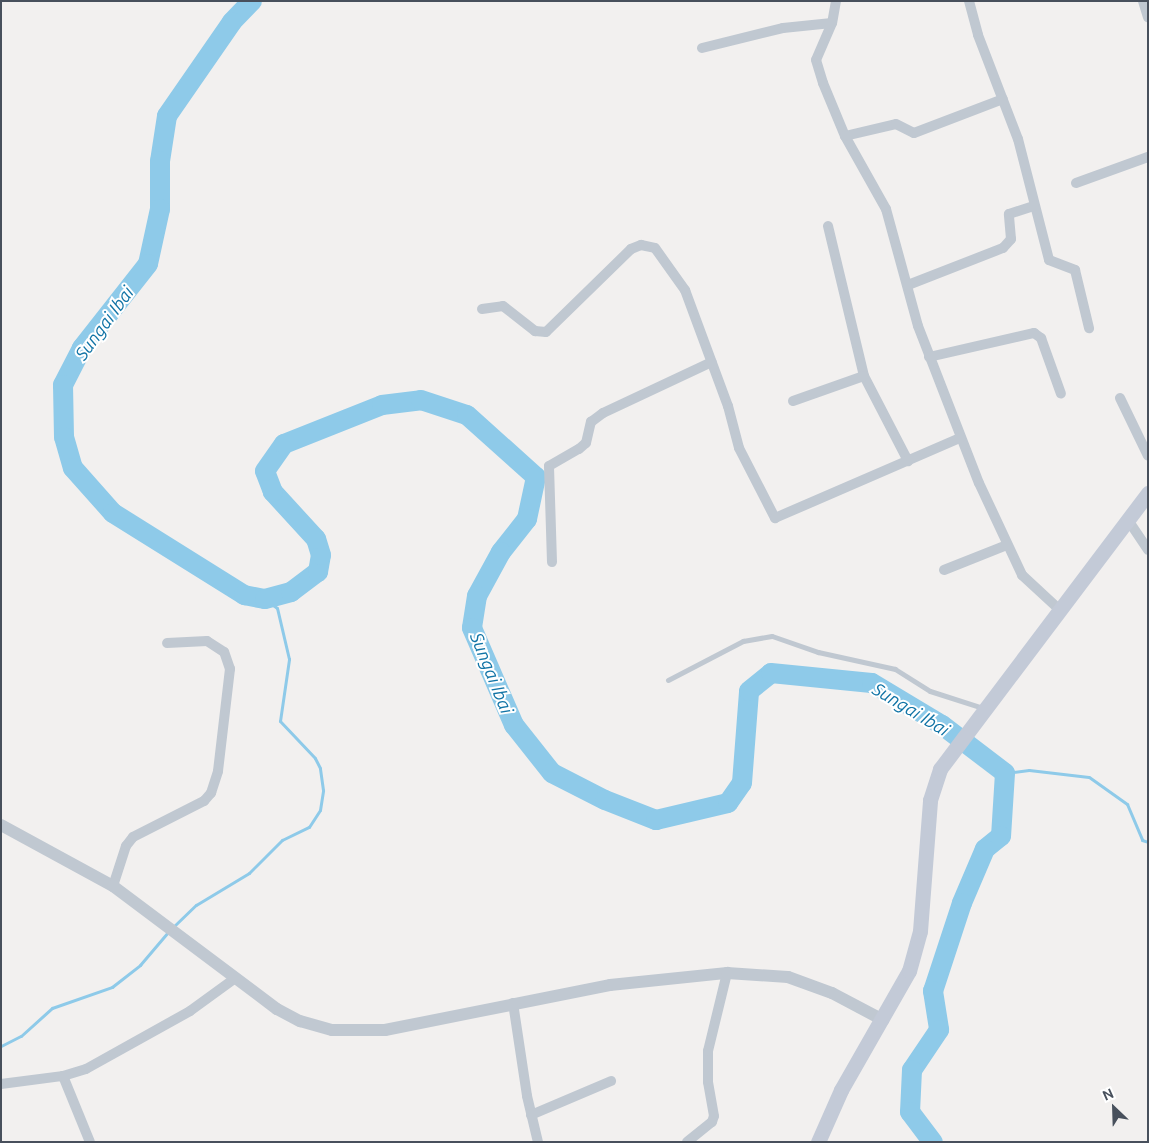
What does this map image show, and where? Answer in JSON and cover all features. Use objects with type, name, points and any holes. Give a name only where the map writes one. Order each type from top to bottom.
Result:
[{"type":"main road","points":[[818,1142],[841,1090],[909,972],[918,940],[930,800],[948,756],[1062,612],[1148,493]]},
{"type":"street","points":[[836,1],[832,23],[816,60],[845,136],[886,209],[929,357],[960,438],[1007,545],[1022,575],[1062,612]]},
{"type":"street","points":[[968,1],[1022,149],[1034,206],[1050,260],[1075,270],[1089,328]]},
{"type":"street","points":[[1144,1],[1148,17]]},
{"type":"street","points":[[702,48],[783,28],[832,23]]},
{"type":"street","points":[[845,136],[896,124],[914,133],[1003,99]]},
{"type":"street","points":[[1076,183],[1148,157]]},
{"type":"street","points":[[908,285],[1003,248],[1011,239],[1009,214],[1034,206]]},
{"type":"street","points":[[828,226],[864,376],[908,461]]},
{"type":"street","points":[[482,309],[503,306],[535,331],[546,332],[631,248],[650,245],[668,262],[685,290],[712,362],[739,448],[775,518],[960,438]]},
{"type":"street","points":[[929,357],[1034,333],[1041,338],[1061,394]]},
{"type":"street","points":[[552,562],[549,466],[586,443],[590,422],[603,413],[712,362]]},
{"type":"street","points":[[793,401],[864,376]]},
{"type":"street","points":[[1120,398],[1148,456]]},
{"type":"street","points":[[1128,520],[1148,550]]},
{"type":"street","points":[[944,570],[1007,545]]},
{"type":"street","points":[[113,886],[126,846],[133,837],[209,797],[221,757],[230,669],[224,652],[207,641],[167,644]]},
{"type":"street","points":[[1,825],[113,886],[153,914],[234,979],[288,1015],[314,1026],[348,1032],[403,1027],[513,1003],[610,985],[727,973],[788,977],[815,986],[883,1020]]},
{"type":"street","points":[[687,1142],[712,1122],[714,1116],[708,1082],[708,1051],[727,973]]},
{"type":"street","points":[[1,1084],[63,1076],[113,1055],[190,1011],[234,979]]},
{"type":"street","points":[[513,1003],[531,1115],[538,1142]]},
{"type":"street","points":[[63,1076],[90,1142]]},
{"type":"street","points":[[531,1115],[611,1081]]},
{"type":"lane","points":[[668,680],[742,641],[772,636],[818,652],[894,669],[930,691],[985,710]]},
{"type":"waterway","name":"Sungai Ibai","points":[[252,1],[232,22],[167,116],[160,161],[160,209],[148,264],[82,348],[63,385],[64,437],[73,468],[113,513],[244,595],[265,599],[291,592],[318,572],[321,555],[316,539],[273,492],[265,471],[284,444],[382,405],[421,400],[467,415],[536,477],[527,519],[501,552],[477,596],[472,628],[514,725],[552,773],[605,800],[656,820],[728,803],[742,783],[749,691],[771,673],[872,683],[942,725],[1005,773],[1001,836],[985,849],[962,903],[933,991],[939,1030],[912,1070],[910,1112],[933,1142]]},
{"type":"waterway","points":[[173,927],[196,905],[249,873],[282,840],[309,827],[320,810],[323,790],[320,768],[315,758],[280,721],[289,659],[277,608],[265,599]]},
{"type":"waterway","points":[[1005,773],[1029,770],[1089,777],[1127,804],[1142,840],[1148,842]]},
{"type":"waterway","points":[[1,1046],[21,1036],[52,1008],[112,987],[140,965],[168,932]]}]
